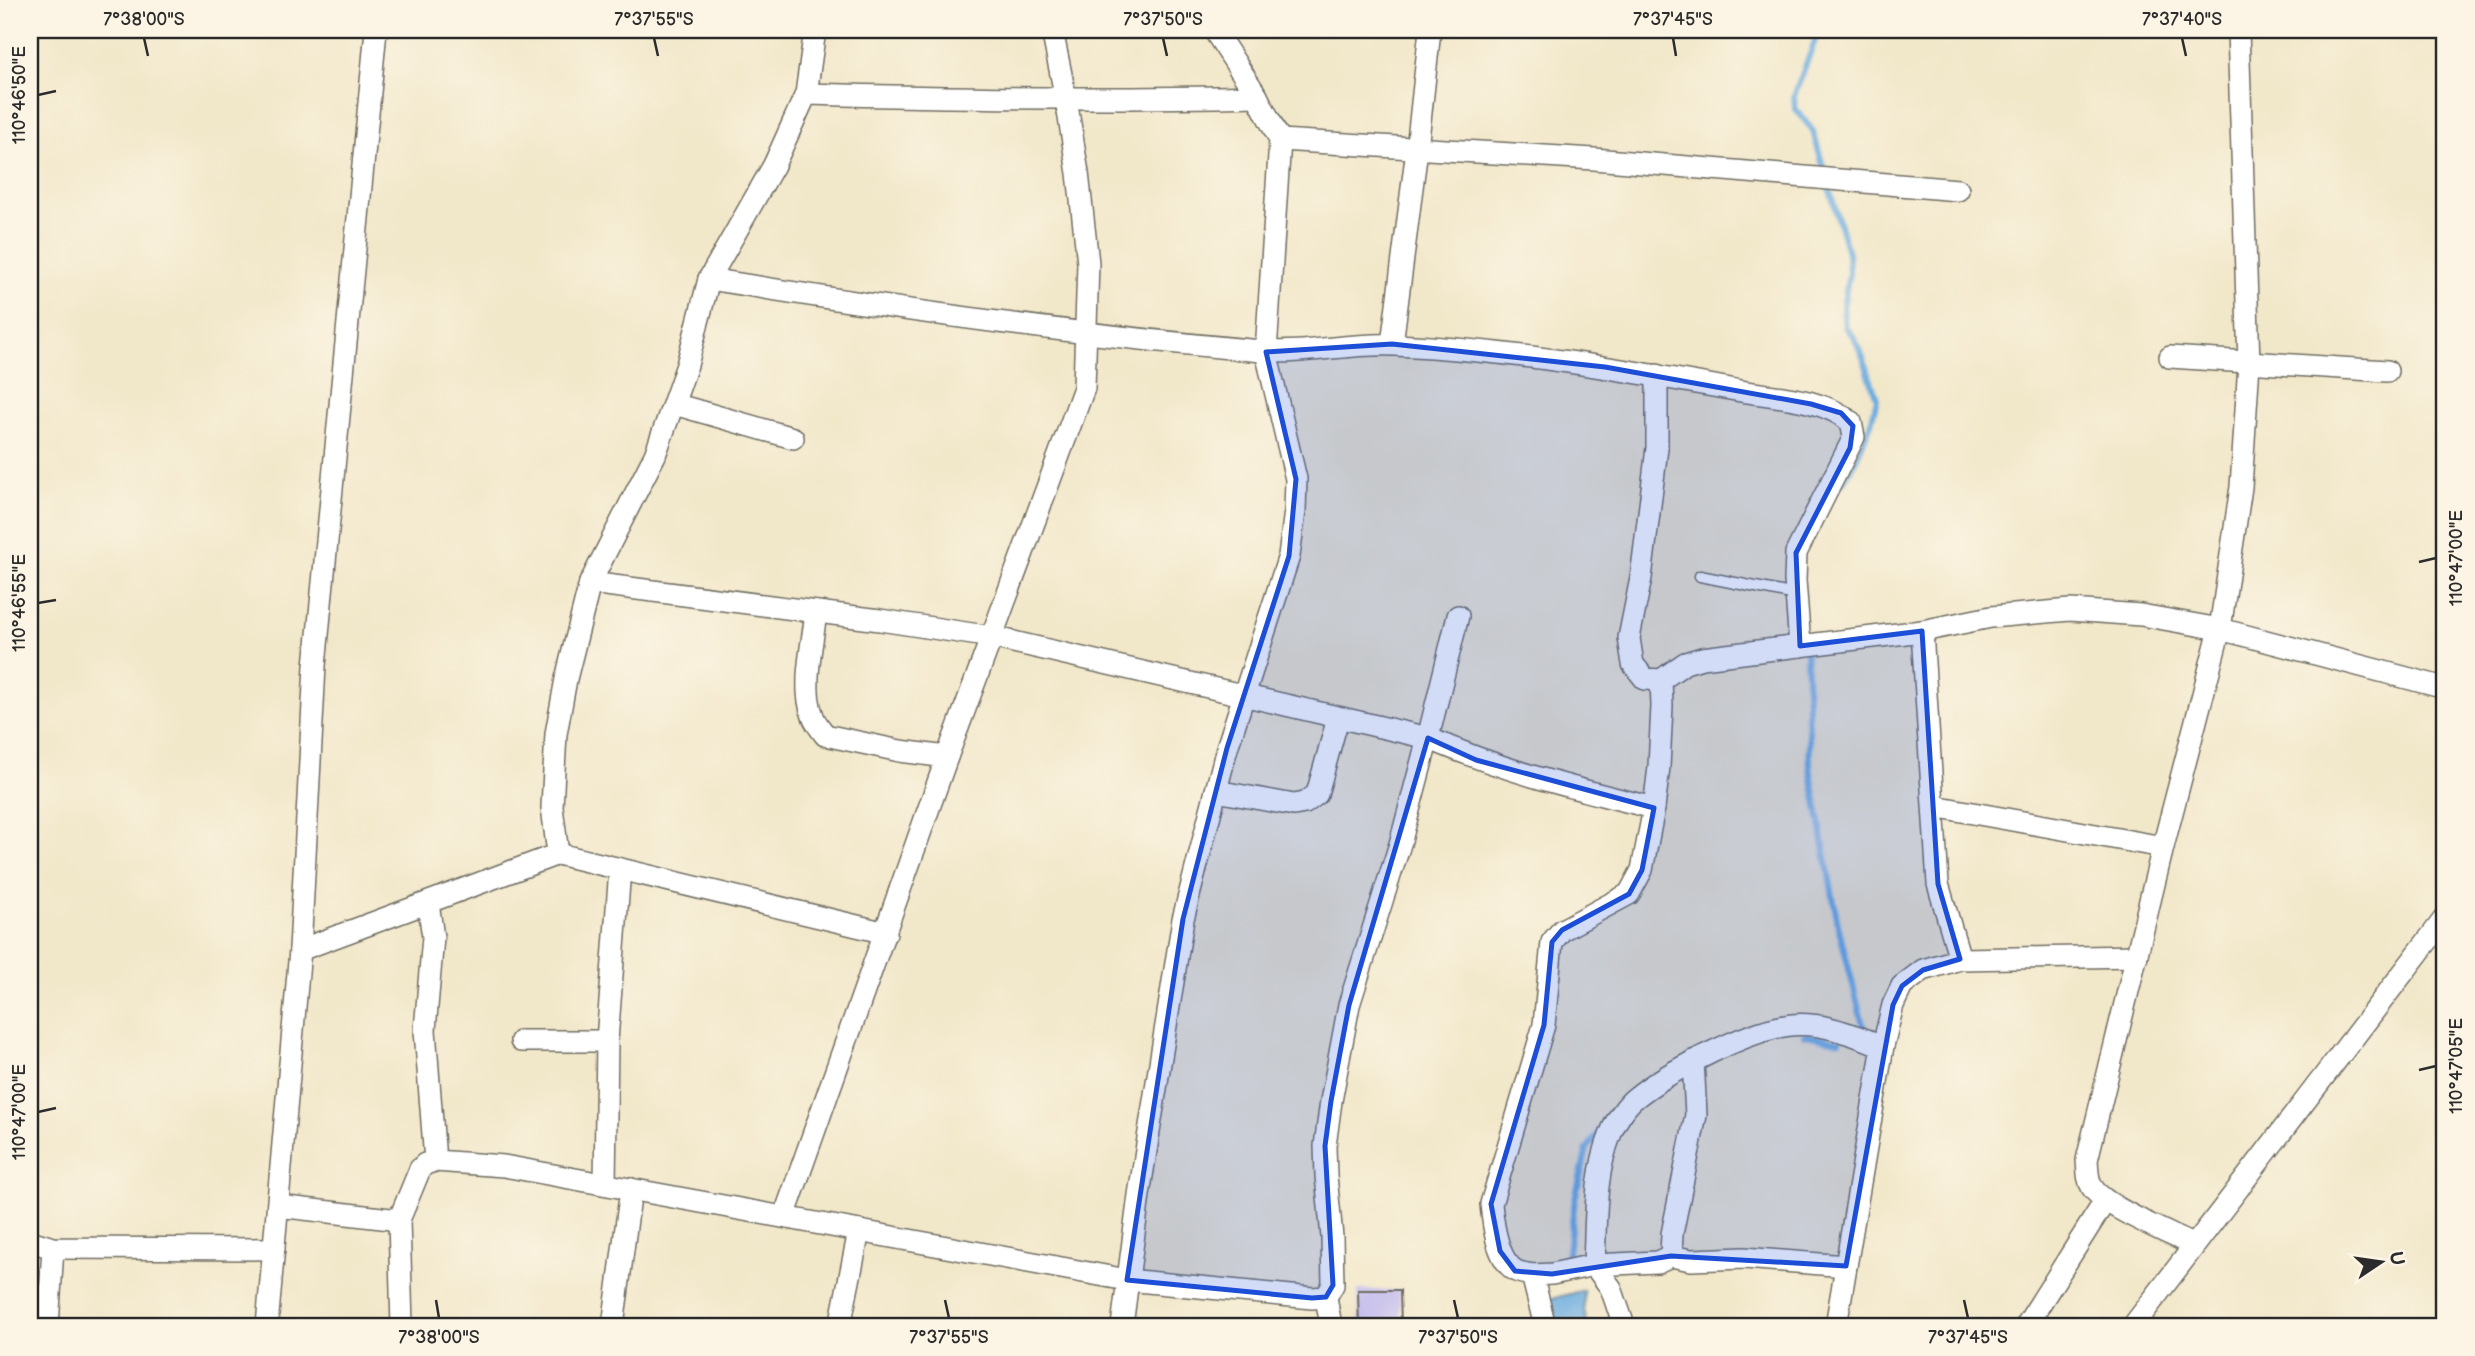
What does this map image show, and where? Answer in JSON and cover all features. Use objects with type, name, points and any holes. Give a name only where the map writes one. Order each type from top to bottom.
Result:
[{"type":"street","points":[[267,1326],[300,950],[315,666],[376,30]]},
{"type":"street","points":[[558,854],[552,807],[556,734],[566,679],[590,583],[655,455],[687,365],[709,279],[774,164],[806,94],[815,30]]},
{"type":"street","points":[[784,1217],[947,757],[1084,388],[1088,263],[1078,173],[1052,30]]},
{"type":"street","points":[[1122,1326],[1183,919],[1243,696],[1289,556],[1295,511],[1296,479],[1266,352],[1280,140],[1257,96],[1214,30]]},
{"type":"street","points":[[1392,344],[1430,30]]},
{"type":"street","points":[[2193,1245],[2105,1201],[2092,1188],[2087,1160],[2163,847],[2220,629],[2241,487],[2249,363],[2238,30]]},
{"type":"street","points":[[806,94],[1066,99],[1257,96]]},
{"type":"street","points":[[1280,140],[1594,159],[1958,190]]},
{"type":"street","points":[[709,279],[956,318],[1266,352],[1392,344],[1447,348],[1657,375],[1811,404],[1841,413],[1851,422],[1854,440],[1796,553],[1796,647]]},
{"type":"street","points":[[2169,357],[2387,371]]},
{"type":"street","points":[[1657,375],[1657,448],[1641,578],[1629,638],[1633,664],[1645,679],[1661,680],[1685,663],[1702,658],[1922,631],[1991,617],[2070,610],[2141,615],[2220,629],[2445,688]]},
{"type":"street","points":[[674,404],[793,438]]},
{"type":"street","points":[[590,583],[992,637],[1428,738],[1476,760],[1560,785],[1654,808]]},
{"type":"street","points":[[816,612],[808,704],[814,719],[825,734],[900,751],[947,757]]},
{"type":"street","points":[[1331,1326],[1326,1297],[1333,1285],[1325,1146],[1331,1101],[1349,1005],[1400,844],[1458,616]]},
{"type":"street","points":[[1922,631],[1938,884],[1960,959]]},
{"type":"street","points":[[1661,680],[1661,730],[1654,808],[1642,870],[1629,894],[1562,930],[1552,942],[1544,1025],[1492,1204],[1493,1227],[1500,1251],[1515,1271],[1532,1275],[1552,1274],[1594,1265],[1657,1262],[1671,1256],[1691,1260],[1744,1258],[1846,1266]]},
{"type":"street","points":[[1216,791],[1294,805],[1305,803],[1317,794],[1338,718]]},
{"type":"street","points":[[1934,806],[2163,847]]},
{"type":"street","points":[[300,950],[558,854],[886,933]]},
{"type":"street","points":[[605,1184],[607,1041],[620,869]]},
{"type":"street","points":[[428,903],[433,937],[425,1030],[435,1161]]},
{"type":"street","points":[[2133,1326],[2445,918]]},
{"type":"street","points":[[1836,1326],[1882,1046],[1893,1006],[1902,986],[1923,970],[1960,959],[2137,956]]},
{"type":"street","points":[[1624,1326],[1611,1288],[1594,1265],[1599,1172],[1612,1130],[1633,1099],[1693,1061],[1785,1025],[1816,1025],[1882,1046]]},
{"type":"street","points":[[521,1041],[607,1041]]},
{"type":"street","points":[[1671,1256],[1671,1234],[1696,1115],[1693,1061]]},
{"type":"street","points":[[402,1326],[399,1220],[420,1169],[435,1161],[505,1166],[1128,1280],[1312,1298],[1326,1297]]},
{"type":"street","points":[[613,1326],[631,1189]]},
{"type":"street","points":[[2026,1326],[2105,1201]]},
{"type":"street","points":[[278,1206],[399,1220]]},
{"type":"street","points":[[840,1326],[859,1231]]},
{"type":"street","points":[[30,1241],[53,1248],[274,1249]]},
{"type":"street","points":[[48,1326],[53,1248]]},
{"type":"street","points":[[1532,1275],[1545,1326]]},
{"type":"lane","points":[[1700,576],[1796,595]]},
{"type":"highlighted area","points":[[1392,344],[1605,367],[1811,404],[1841,413],[1853,426],[1850,448],[1796,553],[1800,646],[1922,631],[1938,884],[1960,959],[1923,970],[1902,986],[1893,1005],[1846,1266],[1671,1256],[1552,1274],[1515,1271],[1500,1251],[1491,1204],[1544,1025],[1552,942],[1562,930],[1629,894],[1642,870],[1654,808],[1476,760],[1428,738],[1349,1005],[1331,1101],[1325,1146],[1333,1285],[1326,1297],[1312,1298],[1127,1280],[1183,919],[1227,748],[1289,556],[1296,479],[1266,352]]},
{"type":"water","points":[[1584,1290],[1588,1326],[1547,1326],[1547,1300]]},
{"type":"building","points":[[1358,1290],[1400,1290],[1401,1326],[1359,1326]]},
{"type":"waterway","points":[[1819,30],[1794,96],[1795,108],[1813,131],[1848,253],[1849,273],[1843,307],[1845,327],[1854,337],[1863,357],[1877,399],[1871,423],[1843,483]]},
{"type":"waterway","points":[[1806,648],[1810,767],[1838,925],[1863,1033]]},
{"type":"waterway","points":[[1805,1035],[1839,1041]]},
{"type":"waterway","points":[[1566,1267],[1575,1199],[1587,1149],[1606,1122]]}]
